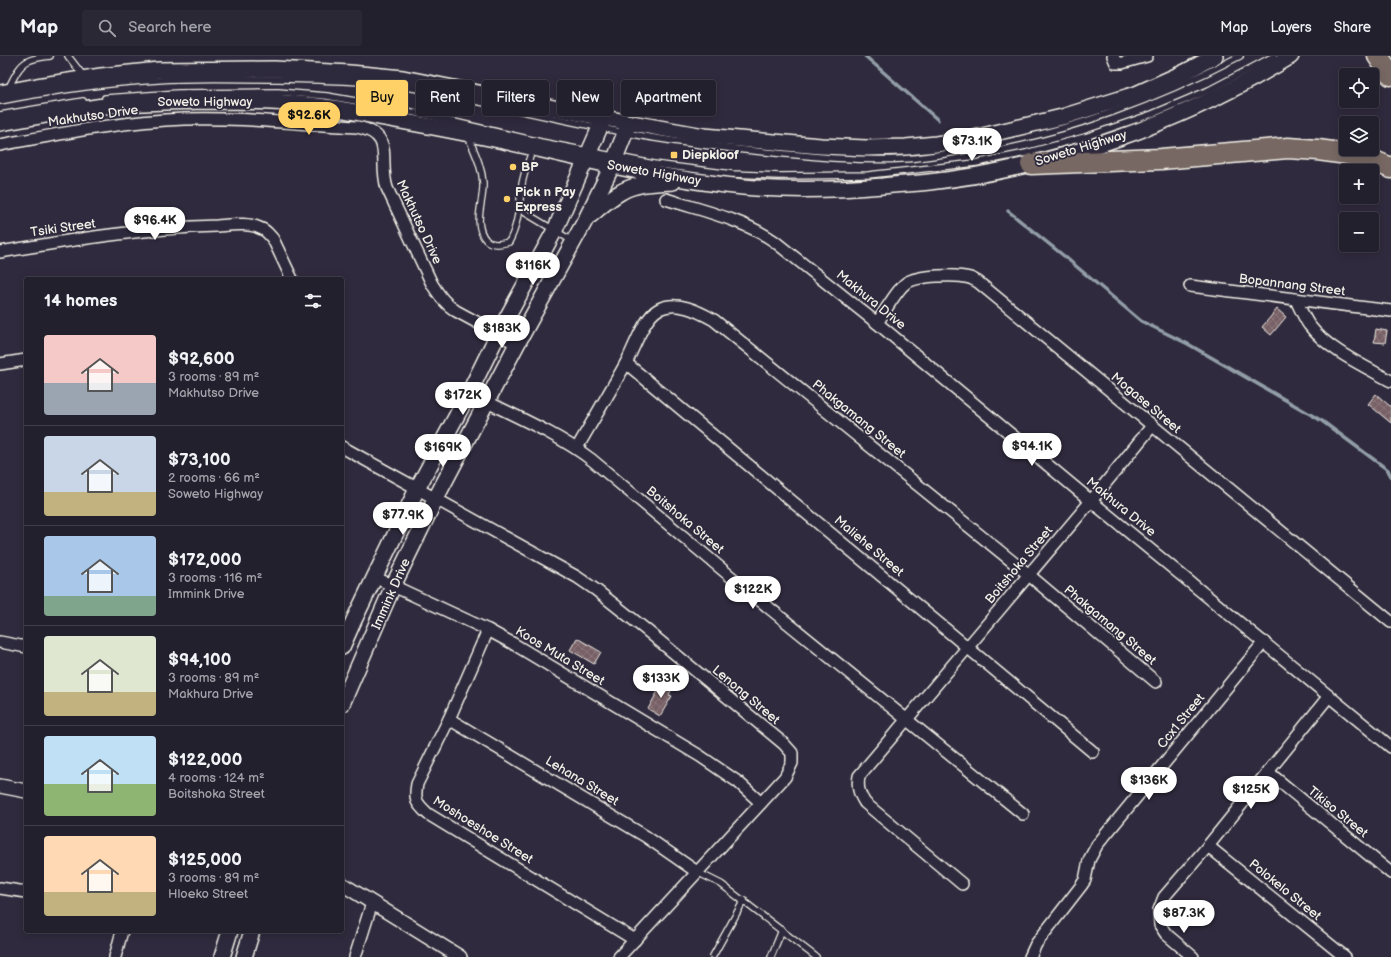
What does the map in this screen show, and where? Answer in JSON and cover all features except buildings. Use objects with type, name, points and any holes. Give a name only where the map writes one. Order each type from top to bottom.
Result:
[{"type":"highway","points":[[1378,56],[1391,75]]},
{"type":"highway","points":[[1031,164],[1161,159],[1288,148],[1347,154],[1372,160],[1391,168]]},
{"type":"main road","name":"Soweto Highway","points":[[2,95],[86,78],[159,70],[274,69],[350,73],[403,78],[602,123],[627,127],[704,136],[821,146],[866,148],[936,144],[970,139],[1062,117],[1136,94],[1185,72],[1215,56]]},
{"type":"main road","name":"Soweto Highway","points":[[0,123],[107,106],[172,102],[242,101],[287,103],[326,107],[467,133],[533,148],[614,161],[710,183],[745,187],[795,189],[860,188],[930,182],[1031,164],[1120,138],[1189,110],[1261,74],[1291,56]]},
{"type":"main road","name":"Immink Drive","points":[[344,643],[417,488],[469,393],[498,334],[555,230],[602,123]]},
{"type":"main road","name":"Immink Drive","points":[[344,699],[393,586],[436,498],[486,401],[586,219],[614,161],[627,127]]},
{"type":"main road","points":[[586,219],[620,192],[632,187],[656,182],[710,183]]},
{"type":"main road","points":[[222,957],[229,933]]},
{"type":"main road","points":[[244,957],[251,933]]},
{"type":"street","points":[[1113,56],[1116,63],[1122,63],[1147,56]]},
{"type":"street","name":"Makhutso Drive","points":[[0,145],[81,131],[184,119],[235,120],[349,127],[370,131],[379,138],[384,149],[383,174],[387,188],[432,284],[440,297],[452,308],[517,344]]},
{"type":"street","name":"Makhura Drive","points":[[666,199],[740,223],[761,232],[877,323],[1091,502],[1391,747]]},
{"type":"street","name":"Tsiki Street","points":[[0,252],[179,227],[246,225],[262,229],[269,234],[291,277]]},
{"type":"street","name":"Mogase Street","points":[[877,323],[906,283],[919,278],[931,276],[970,278],[978,282],[1391,622]]},
{"type":"street","name":"Bopannang Street","points":[[1190,286],[1391,311]]},
{"type":"street","points":[[1296,300],[1308,324],[1320,337],[1359,364],[1391,381]]},
{"type":"street","name":"Phakgamang Street","points":[[577,448],[626,363],[644,326],[653,313],[659,309],[675,306],[692,309],[714,320],[1029,575],[1156,682]]},
{"type":"street","points":[[0,364],[24,360]]},
{"type":"street","name":"Maliehe Street","points":[[626,363],[1093,752]]},
{"type":"street","name":"Boitshoka Street","points":[[469,393],[577,448],[736,581],[1023,814]]},
{"type":"street","name":"Boitshoka Street","points":[[962,884],[865,803],[858,789],[859,776],[1091,502],[1152,426]]},
{"type":"street","points":[[344,448],[436,498]]},
{"type":"street","name":"Lenong Street","points":[[436,498],[577,577],[596,590],[789,748],[792,753],[789,770],[761,803],[620,957]]},
{"type":"street","name":"Koos Muta Street","points":[[374,577],[488,630],[512,643],[700,756],[738,782],[761,803]]},
{"type":"street","name":"Moshoeshoe Street","points":[[488,630],[450,719],[417,784],[415,792],[416,800],[428,814],[635,940]]},
{"type":"street","points":[[0,642],[24,647]]},
{"type":"street","name":"Ccx1 Street","points":[[1030,957],[1036,944],[1085,880],[1089,860],[1097,845],[1264,642]]},
{"type":"street","points":[[1194,957],[1166,934],[1160,925],[1159,910],[1164,896],[1208,846],[1329,696]]},
{"type":"street","name":"Lehana Street","points":[[450,719],[645,836],[697,872]]},
{"type":"street","name":"Tikiso Street","points":[[1268,772],[1391,873]]},
{"type":"street","points":[[0,786],[24,791]]},
{"type":"street","name":"Polokelo Street","points":[[1208,846],[1345,957]]},
{"type":"street","points":[[344,885],[460,957]]},
{"type":"street","points":[[0,888],[24,892]]},
{"type":"street","points":[[354,957],[372,903]]},
{"type":"street","points":[[114,957],[121,933]]},
{"type":"lane","points":[[2,95],[16,73],[26,62],[29,60],[50,56]]},
{"type":"lane","points":[[68,56],[86,78]]},
{"type":"lane","name":"Soweto Highway","points":[[627,127],[707,146],[829,158],[902,159],[934,156],[1007,143],[1096,119],[1206,74],[1240,56]]},
{"type":"lane","name":"Soweto Highway","points":[[614,161],[654,164],[732,174],[779,176],[868,175],[976,163],[1026,153],[1086,137],[1152,114],[1209,90],[1274,56]]},
{"type":"lane","name":"Soweto Highway","points":[[2,95],[49,92],[160,80],[200,78],[321,80],[418,89],[602,123]]},
{"type":"lane","name":"Soweto Highway","points":[[96,100],[138,95],[178,93],[278,92],[327,96],[390,108],[588,156]]},
{"type":"lane","points":[[0,115],[90,100]]},
{"type":"lane","points":[[467,133],[482,169],[483,184],[479,225],[482,234],[488,242],[502,244],[509,242],[513,235],[519,209],[522,182],[533,148]]},
{"type":"lane","points":[[519,209],[574,242]]},
{"type":"lane","points":[[697,872],[721,884],[744,900],[816,957]]},
{"type":"lane","points":[[713,956],[744,900]]},
{"type":"lane","points":[[771,957],[782,930]]},
{"type":"waterway","points":[[865,56],[938,120]]},
{"type":"waterway","points":[[1008,211],[1141,321],[1188,344],[1322,421],[1388,470],[1391,477]]},
{"type":"place","name":"Diepkloof","points":[[674,155]]},
{"type":"place","name":"BP","points":[[513,167]]},
{"type":"place","name":"Pick n Pay Express","points":[[507,199]]}]
